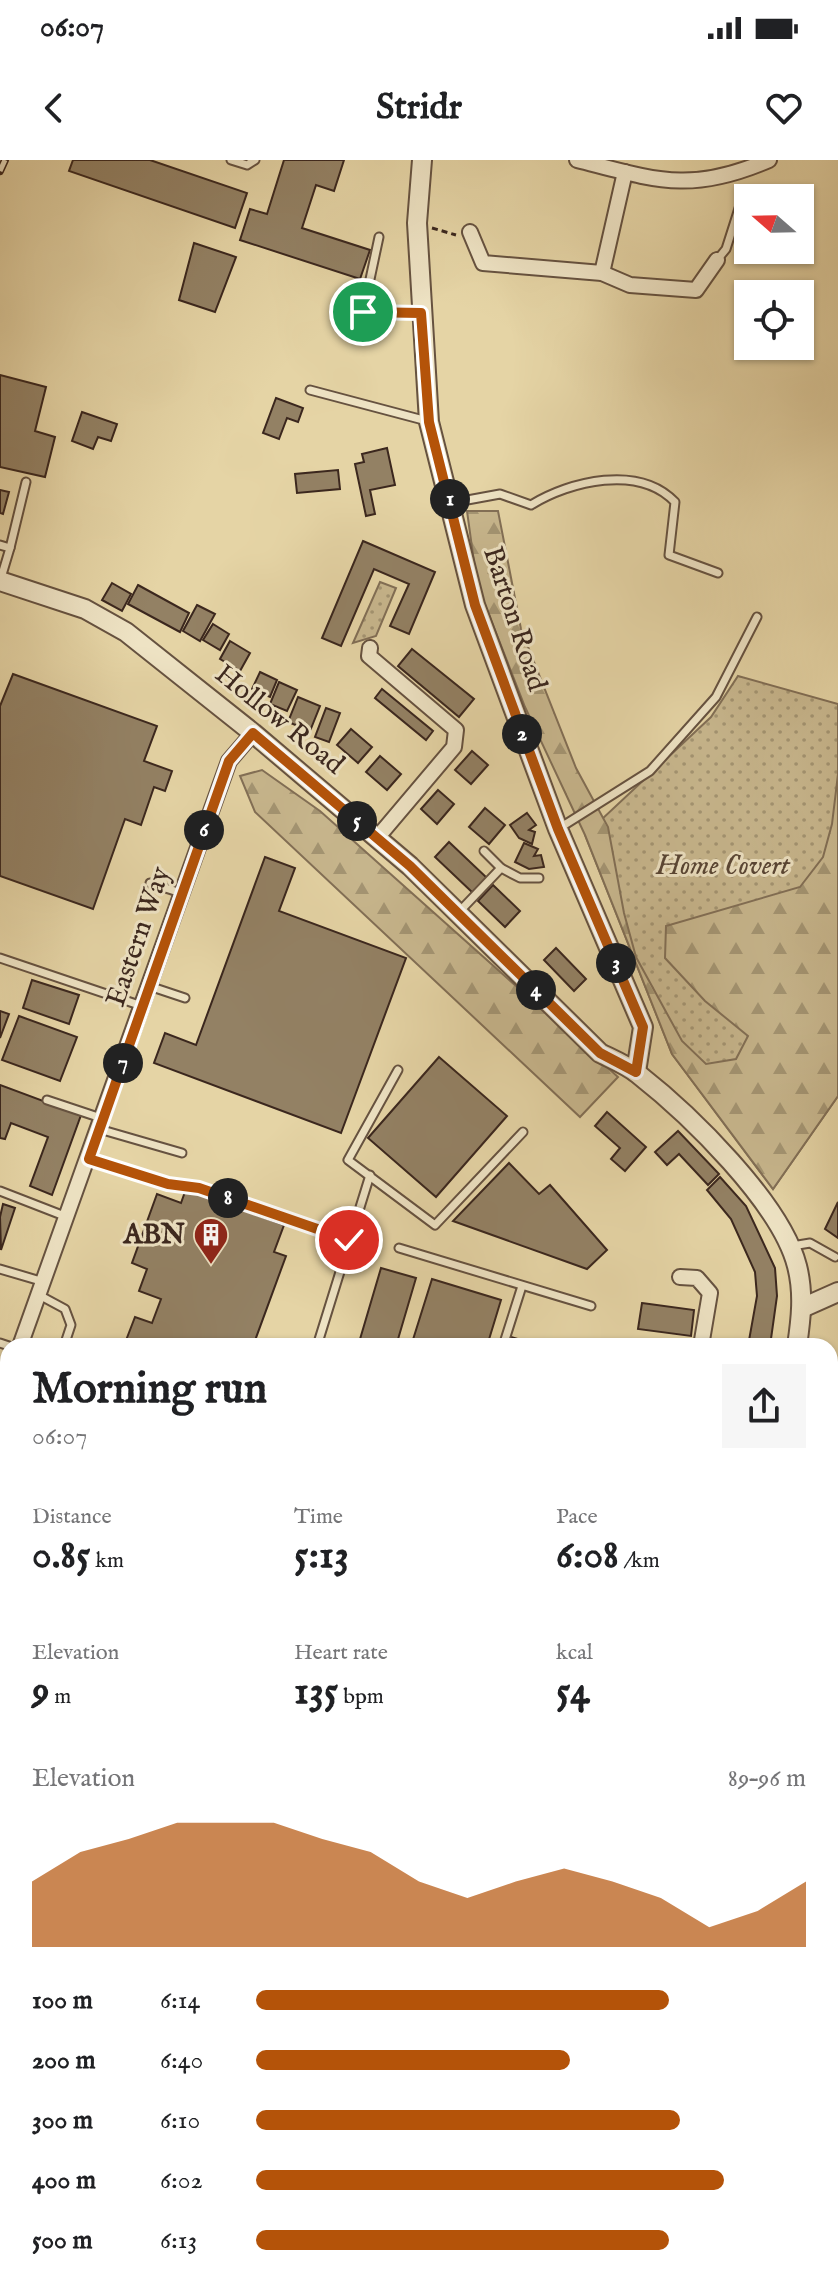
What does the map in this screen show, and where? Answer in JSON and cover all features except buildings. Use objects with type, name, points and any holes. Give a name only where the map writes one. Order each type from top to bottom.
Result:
[{"type":"street","name":"Barton Road","points":[[422,160],[417,223],[429,422],[475,605],[558,829],[643,1027],[636,1072]]},
{"type":"street","points":[[577,160],[652,180],[687,183],[728,176],[769,160]]},
{"type":"street","points":[[602,273],[625,172]]},
{"type":"street","points":[[470,236],[483,263],[602,273],[630,285],[696,290],[710,297]]},
{"type":"street","points":[[696,290],[717,260]]},
{"type":"street","name":"Hollow Road","points":[[0,581],[85,609],[126,632],[253,733],[377,838],[600,1053],[636,1072],[745,1177],[790,1246],[800,1278],[802,1308],[798,1338]]},
{"type":"street","points":[[370,648],[369,656],[456,730],[454,747],[377,838]]},
{"type":"street","name":"Eastern Way","points":[[23,1338],[102,1124],[229,761],[253,733]]},
{"type":"street","points":[[680,1277],[697,1278],[710,1293],[702,1338]]},
{"type":"street","points":[[802,1308],[838,1292]]},
{"type":"lane","points":[[231,160],[247,165],[255,160]]},
{"type":"lane","points":[[717,260],[726,249],[734,224]]},
{"type":"lane","points":[[363,312],[379,237]]},
{"type":"lane","points":[[343,320],[363,312],[421,313]]},
{"type":"lane","points":[[310,390],[429,422]]},
{"type":"lane","points":[[451,503],[500,494],[531,505],[558,489],[614,480],[644,482],[675,502],[669,555],[718,573]]},
{"type":"lane","points":[[0,581],[26,482]]},
{"type":"lane","points":[[0,545],[10,548]]},
{"type":"lane","points":[[558,829],[650,771],[716,697],[757,617]]},
{"type":"lane","points":[[484,851],[501,868],[520,878],[539,878]]},
{"type":"lane","points":[[458,913],[501,868]]},
{"type":"lane","points":[[150,883],[181,893]]},
{"type":"lane","points":[[0,958],[142,1006]]},
{"type":"lane","points":[[149,986],[185,998]]},
{"type":"lane","points":[[398,1070],[348,1160],[435,1225],[523,1132]]},
{"type":"lane","points":[[47,1100],[182,1153]]},
{"type":"lane","points":[[89,1159],[168,1184],[199,1188],[349,1240]]},
{"type":"lane","points":[[319,1338],[370,1175]]},
{"type":"lane","points":[[0,1191],[67,1217]]},
{"type":"lane","points":[[790,1246],[810,1243],[835,1257]]},
{"type":"lane","points":[[399,1248],[591,1306]]},
{"type":"lane","points":[[0,1269],[42,1288],[65,1309],[71,1325],[67,1338]]},
{"type":"lane","points":[[506,1338],[522,1286]]},
{"type":"path","points":[[417,223],[470,236]]},
{"type":"green space","points":[[467,511],[498,511],[521,629],[576,768],[608,827],[624,913],[636,957],[682,1041],[706,1064],[736,1059],[748,1036],[705,1001],[665,958],[666,926],[800,887],[823,857],[832,824],[838,774],[838,1096],[773,1189],[672,1054],[585,835],[525,707],[477,584]]},
{"type":"green space","points":[[380,582],[396,588],[376,636],[353,643]]},
{"type":"green space","name":"Home Covert","points":[[738,676],[838,704],[838,1096],[773,1189],[672,1054],[585,835],[711,717]]},
{"type":"green space","points":[[262,770],[320,811],[618,1077],[580,1117],[255,812],[240,776]]},
{"type":"railway","points":[[0,171],[5,160]]},
{"type":"place","name":"ABN","points":[[211,1266]]},
{"type":"route","points":[[349,1240],[199,1188],[168,1184],[89,1159],[229,761],[253,733],[410,866],[600,1053],[636,1072],[643,1027],[558,829],[475,605],[429,422],[421,313],[363,312]]}]
